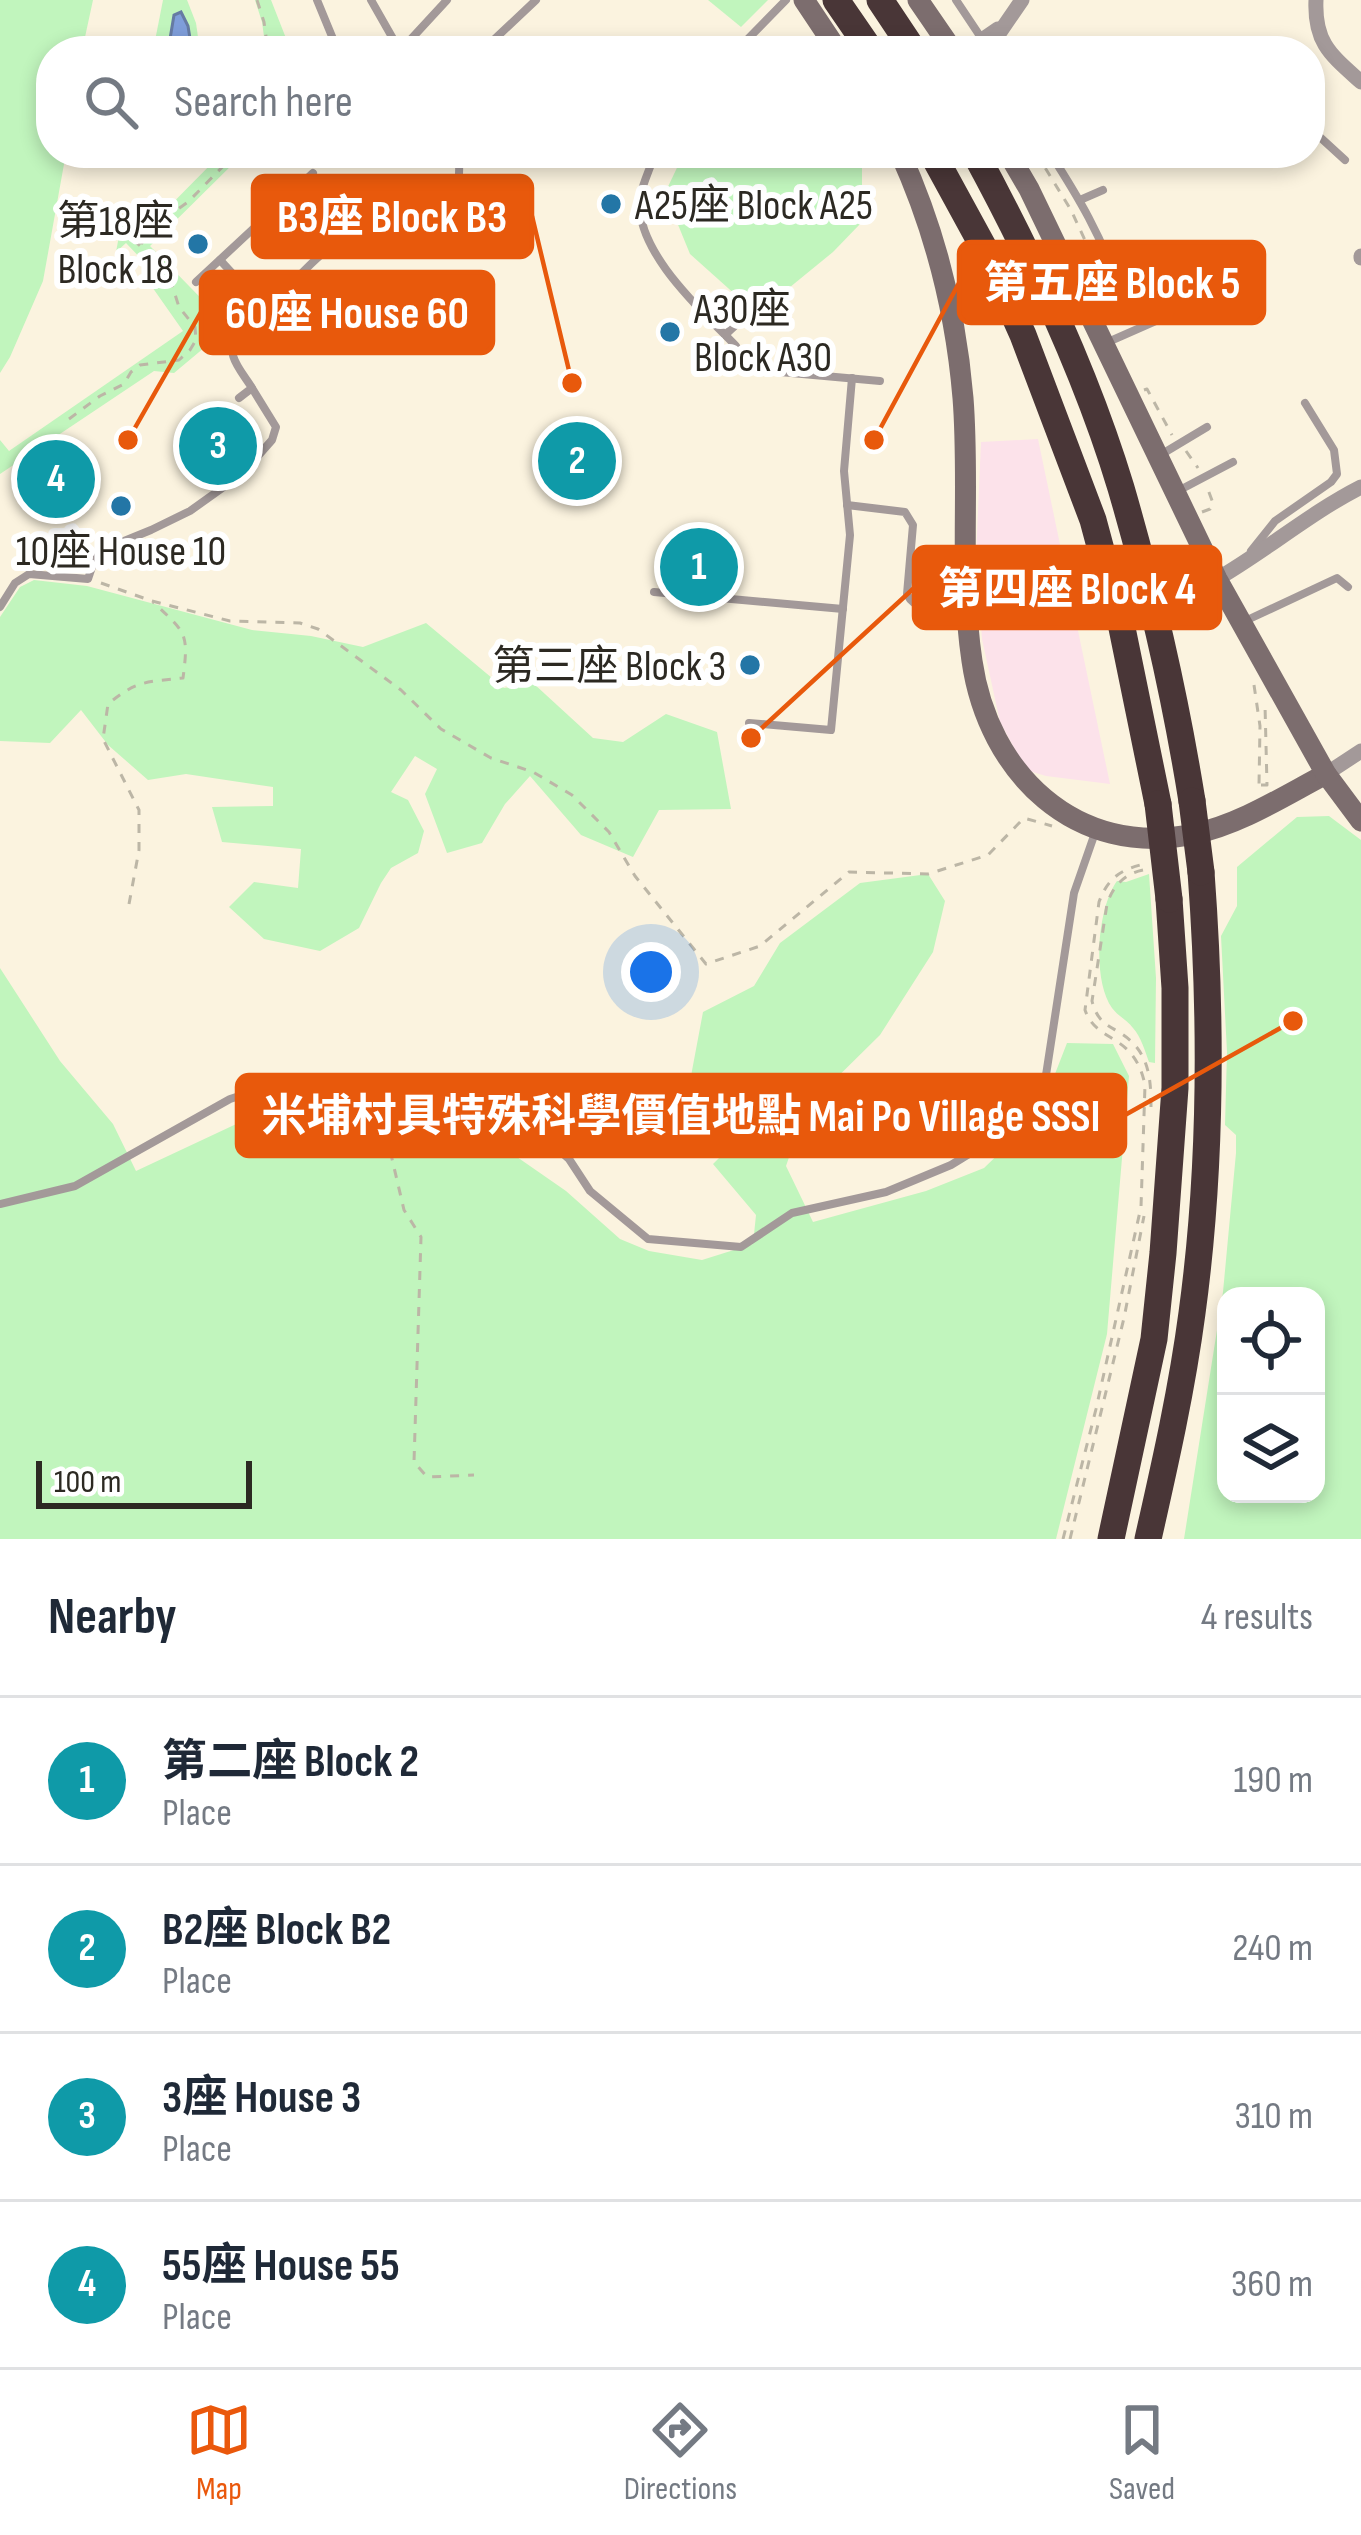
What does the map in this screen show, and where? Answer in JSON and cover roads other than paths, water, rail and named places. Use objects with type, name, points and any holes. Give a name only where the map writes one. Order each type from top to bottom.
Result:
[{"type":"highway","points":[[836,0],[861,36]]},
{"type":"highway","points":[[880,0],[904,36]]},
{"type":"highway","points":[[940,168],[986,250],[1057,418],[1093,520],[1122,628],[1158,804],[1175,988],[1175,1088],[1154,1340],[1111,1539]]},
{"type":"highway","points":[[983,168],[1051,304],[1120,485],[1165,653],[1201,872],[1210,1024],[1203,1219],[1192,1316],[1148,1539]]},
{"type":"street","points":[[804,0],[828,36]]},
{"type":"street","points":[[918,0],[942,36]]},
{"type":"street","points":[[1316,0],[1318,36]]},
{"type":"street","points":[[997,36],[1020,1]]},
{"type":"street","points":[[1325,46],[1361,82]]},
{"type":"street","points":[[906,168],[940,263],[960,366],[967,612],[973,666],[981,704],[1018,774],[1095,832],[1172,837],[1210,830],[1270,804],[1361,751]]},
{"type":"street","points":[[1016,168],[1217,578],[1326,774],[1361,821]]},
{"type":"street","points":[[1217,578],[1321,508],[1361,487]]},
{"type":"lane","points":[[317,0],[332,36]]},
{"type":"lane","points":[[371,0],[391,36]]},
{"type":"lane","points":[[414,36],[447,0]]},
{"type":"lane","points":[[498,36],[536,0]]},
{"type":"lane","points":[[751,36],[786,0]]},
{"type":"lane","points":[[956,0],[981,36]]},
{"type":"lane","points":[[1325,142],[1345,160]]},
{"type":"lane","points":[[0,607],[15,583],[29,574],[88,579],[102,550],[171,521],[242,472],[276,431],[232,356],[231,344],[238,334],[333,248],[354,242],[406,243],[430,232],[447,214],[460,168]]},
{"type":"lane","points":[[650,168],[640,198],[643,224],[658,257],[676,291],[736,346]]},
{"type":"lane","points":[[1060,168],[1080,200],[1118,286],[1084,303]]},
{"type":"lane","points":[[196,282],[313,173]]},
{"type":"lane","points":[[1080,200],[1102,190]]},
{"type":"lane","points":[[220,260],[265,308]]},
{"type":"lane","points":[[1103,344],[1167,316]]},
{"type":"lane","points":[[725,334],[740,321]]},
{"type":"lane","points":[[780,372],[880,381]]},
{"type":"lane","points":[[749,723],[831,730],[850,535],[844,471],[852,378]]},
{"type":"lane","points":[[239,398],[252,388]]},
{"type":"lane","points":[[1251,559],[1251,550],[1275,521],[1337,473],[1334,450],[1305,403]]},
{"type":"lane","points":[[1158,455],[1207,427]]},
{"type":"lane","points":[[1175,492],[1233,461]]},
{"type":"lane","points":[[847,505],[896,509],[909,516],[913,525],[910,602],[967,612]]},
{"type":"lane","points":[[1244,622],[1337,578],[1348,587]]},
{"type":"lane","points":[[654,592],[843,609]]},
{"type":"lane","points":[[0,1204],[75,1186],[230,1099],[319,1081],[420,1082],[452,1089],[543,1136],[569,1159],[590,1191],[648,1239],[741,1247],[792,1213],[886,1192],[951,1165],[1008,1130],[1030,1110],[1046,1075],[1074,893],[1095,832]]},
{"type":"water","points":[[181,12],[190,36],[170,36],[174,15]]},
{"type":"place","name":"A25座 Block A25","points":[[611,204]]},
{"type":"place","name":"第18座 Block 18","points":[[198,244]]},
{"type":"place","name":"A30座 Block A30","points":[[670,332]]},
{"type":"place","name":"B3座 Block B3","points":[[572,383]]},
{"type":"place","name":"60座 House 60","points":[[128,440]]},
{"type":"place","name":"第五座 Block 5","points":[[874,440]]},
{"type":"place","name":"3座 House 3","points":[[218,446]]},
{"type":"place","name":"B2座 Block B2","points":[[577,461]]},
{"type":"place","name":"55座 House 55","points":[[56,479]]},
{"type":"place","name":"10座 House 10","points":[[121,506]]},
{"type":"place","name":"第二座 Block 2","points":[[699,567]]},
{"type":"place","name":"第三座 Block 3","points":[[750,665]]},
{"type":"place","name":"第四座 Block 4","points":[[751,738]]},
{"type":"place","name":"米埔村具特殊科學價值地點 Mai Po Village SSSI","points":[[1293,1021]]}]
